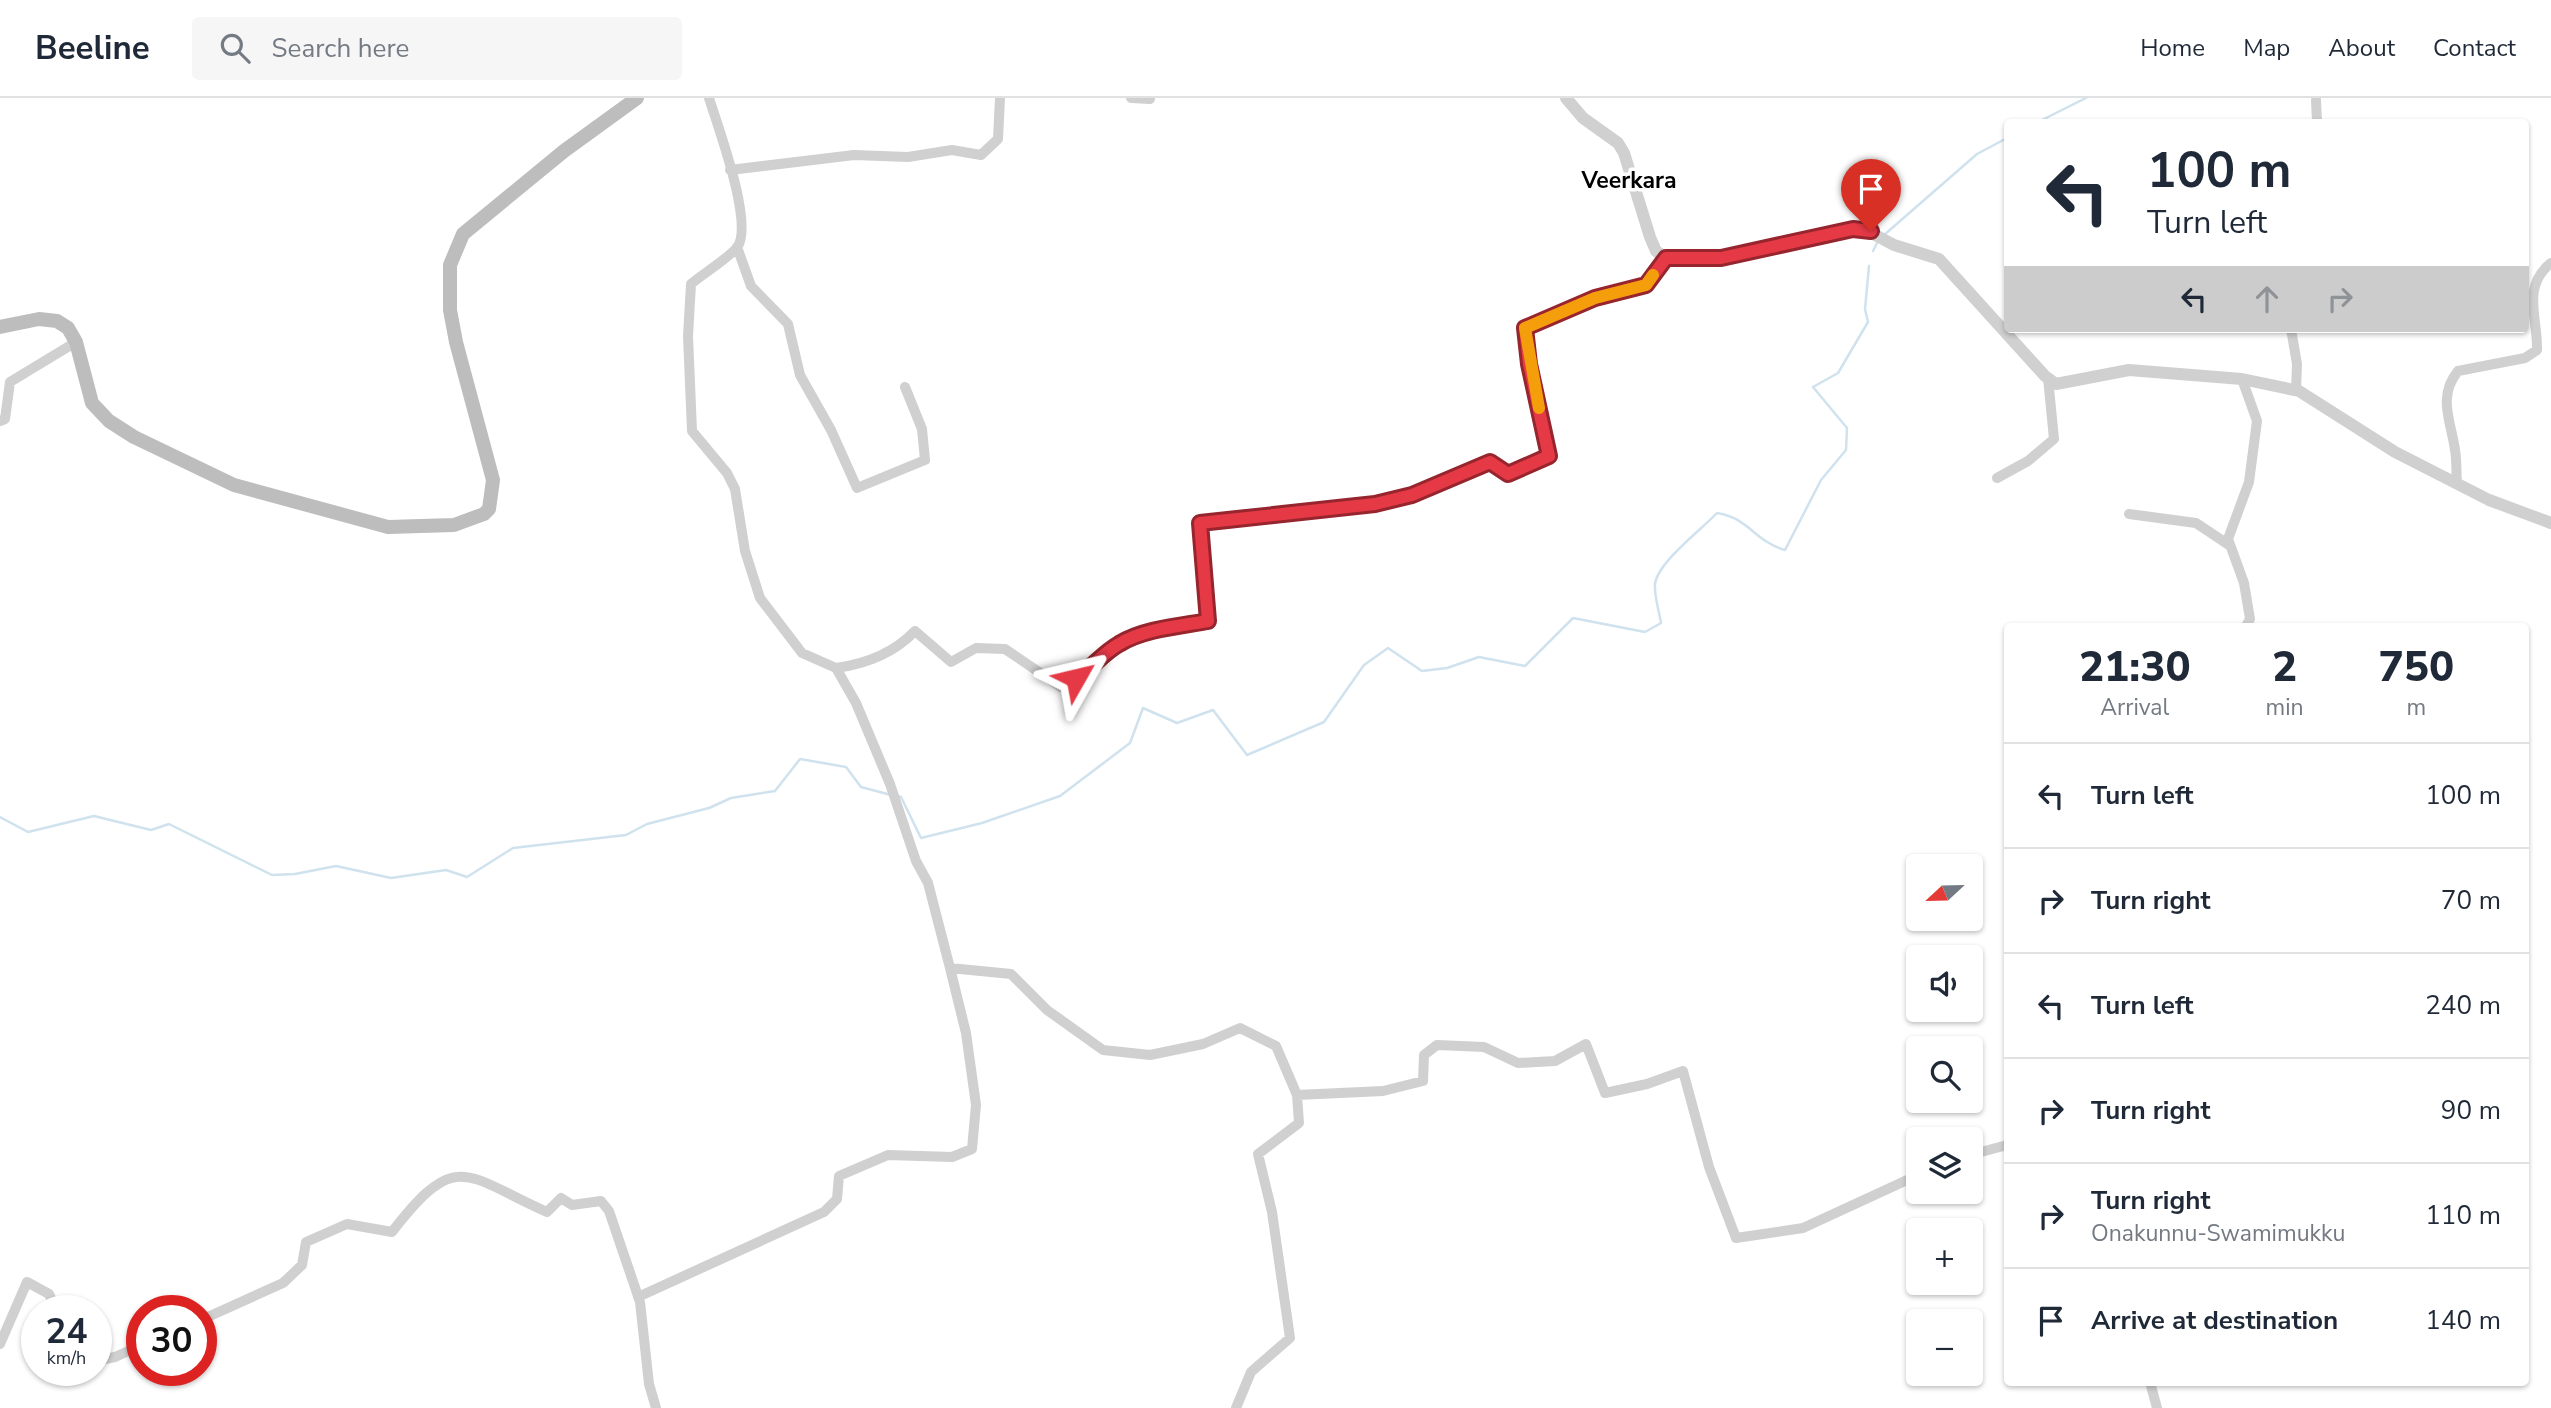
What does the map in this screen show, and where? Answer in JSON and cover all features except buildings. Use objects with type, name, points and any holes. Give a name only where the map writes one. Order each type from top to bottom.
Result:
[{"type":"main road","points":[[0,327],[39,319],[57,321],[68,328],[76,342],[92,403],[109,421],[134,437],[234,485],[388,527],[454,525],[484,514],[489,509],[493,480],[450,310],[450,265],[463,234],[564,151],[637,98]]},
{"type":"street","points":[[709,98],[730,170],[742,229],[737,247],[751,286],[788,324],[800,375],[831,430],[857,488],[925,460],[922,429],[905,387]]},
{"type":"street","points":[[730,170],[854,155],[908,157],[952,150],[981,155],[998,139],[1000,98]]},
{"type":"street","points":[[1131,98],[1150,99]]},
{"type":"street","points":[[1566,98],[1583,118],[1618,143],[1624,153],[1650,237],[1656,251],[1666,258],[1721,258],[1862,228],[1886,242],[1940,259],[2004,330]]},
{"type":"street","points":[[2316,100],[2316,119]]},
{"type":"street","points":[[737,247],[691,284],[688,335],[692,431],[727,473],[735,489],[745,551],[760,598],[802,653],[836,668],[859,665],[902,645],[915,631],[951,662],[976,648],[1005,649],[1061,687],[1091,669],[1119,644],[1157,631],[1208,621],[1200,523],[1375,504],[1412,495],[1490,462],[1508,474],[1549,456],[1529,364],[1525,328],[1595,298],[1646,285],[1666,258]]},
{"type":"street","points":[[2457,483],[2456,454],[2445,400],[2447,388],[2458,371],[2525,358],[2537,350],[2532,294],[2540,273],[2551,263]]},
{"type":"street","points":[[2007,333],[2048,378],[2063,385],[2099,373],[2129,370],[2242,379],[2296,390],[2395,452],[2489,500],[2551,523]]},
{"type":"street","points":[[2292,333],[2297,364],[2296,390]]},
{"type":"street","points":[[0,421],[5,419],[10,382],[76,342]]},
{"type":"street","points":[[1997,478],[2028,461],[2054,439],[2048,378]]},
{"type":"street","points":[[2242,379],[2257,421],[2251,475],[2228,539],[2244,583],[2250,619],[2248,623]]},
{"type":"street","points":[[2129,514],[2196,523],[2230,545]]},
{"type":"street","points":[[638,1297],[824,1212],[837,1199],[839,1177],[888,1155],[952,1157],[972,1149],[976,1105],[966,1033],[928,883],[916,861],[891,788],[856,703],[836,668]]},
{"type":"street","points":[[950,968],[981,974],[1011,974],[1047,1010],[1103,1050],[1150,1055],[1203,1044],[1240,1028],[1276,1046],[1297,1095],[1299,1124],[1258,1154],[1272,1212],[1290,1338],[1251,1372],[1236,1408]]},
{"type":"street","points":[[1297,1095],[1383,1091],[1423,1082],[1424,1055],[1437,1045],[1484,1047],[1518,1063],[1555,1061],[1586,1044],[1605,1093],[1647,1084],[1683,1071],[1709,1167],[1736,1238],[1804,1228],[1906,1181]]},
{"type":"street","points":[[1983,1151],[2004,1146]]},
{"type":"street","points":[[217,1313],[283,1283],[302,1265],[306,1242],[318,1234],[347,1224],[374,1231],[392,1232],[437,1182],[450,1176],[478,1177],[547,1212],[561,1198],[572,1205],[601,1201],[609,1212],[638,1297],[649,1384],[656,1408]]},
{"type":"street","points":[[21,1295],[27,1282],[49,1295]]},
{"type":"street","points":[[0,1343],[21,1296]]},
{"type":"street","points":[[2151,1386],[2157,1408]]},
{"type":"waterway","points":[[2044,119],[2086,98]]},
{"type":"waterway","points":[[1884,235],[1977,154],[2004,140]]},
{"type":"waterway","points":[[1873,251],[1877,243]]},
{"type":"waterway","points":[[897,796],[901,797],[921,838],[982,823],[1060,796],[1130,743],[1143,708],[1177,723],[1213,710],[1247,755],[1324,722],[1364,665],[1388,648],[1422,671],[1447,668],[1479,657],[1525,666],[1573,618],[1645,632],[1661,623],[1655,588],[1658,575],[1672,556],[1717,513],[1737,520],[1766,541],[1785,550],[1821,480],[1846,450],[1847,428],[1813,387],[1838,373],[1868,322],[1865,309],[1869,266]]},
{"type":"waterway","points":[[0,817],[28,832],[94,816],[151,830],[169,824],[272,875],[295,874],[336,866],[391,878],[446,870],[467,877],[513,848],[626,835],[647,824],[709,808],[731,798],[775,791],[800,759],[846,767],[861,787],[891,795]]},
{"type":"slow traffic","points":[[1539,408],[1529,364],[1525,328],[1595,298],[1646,285],[1653,275]]},
{"type":"district","name":"Veerkara","points":[[1629,180]]},
{"type":"route","points":[[1076,678],[1091,669],[1119,644],[1157,631],[1208,621],[1200,523],[1375,504],[1412,495],[1490,462],[1508,474],[1549,456],[1526,343],[1525,328],[1539,320],[1595,298],[1646,285],[1666,258],[1721,258],[1853,229],[1871,231]]}]
